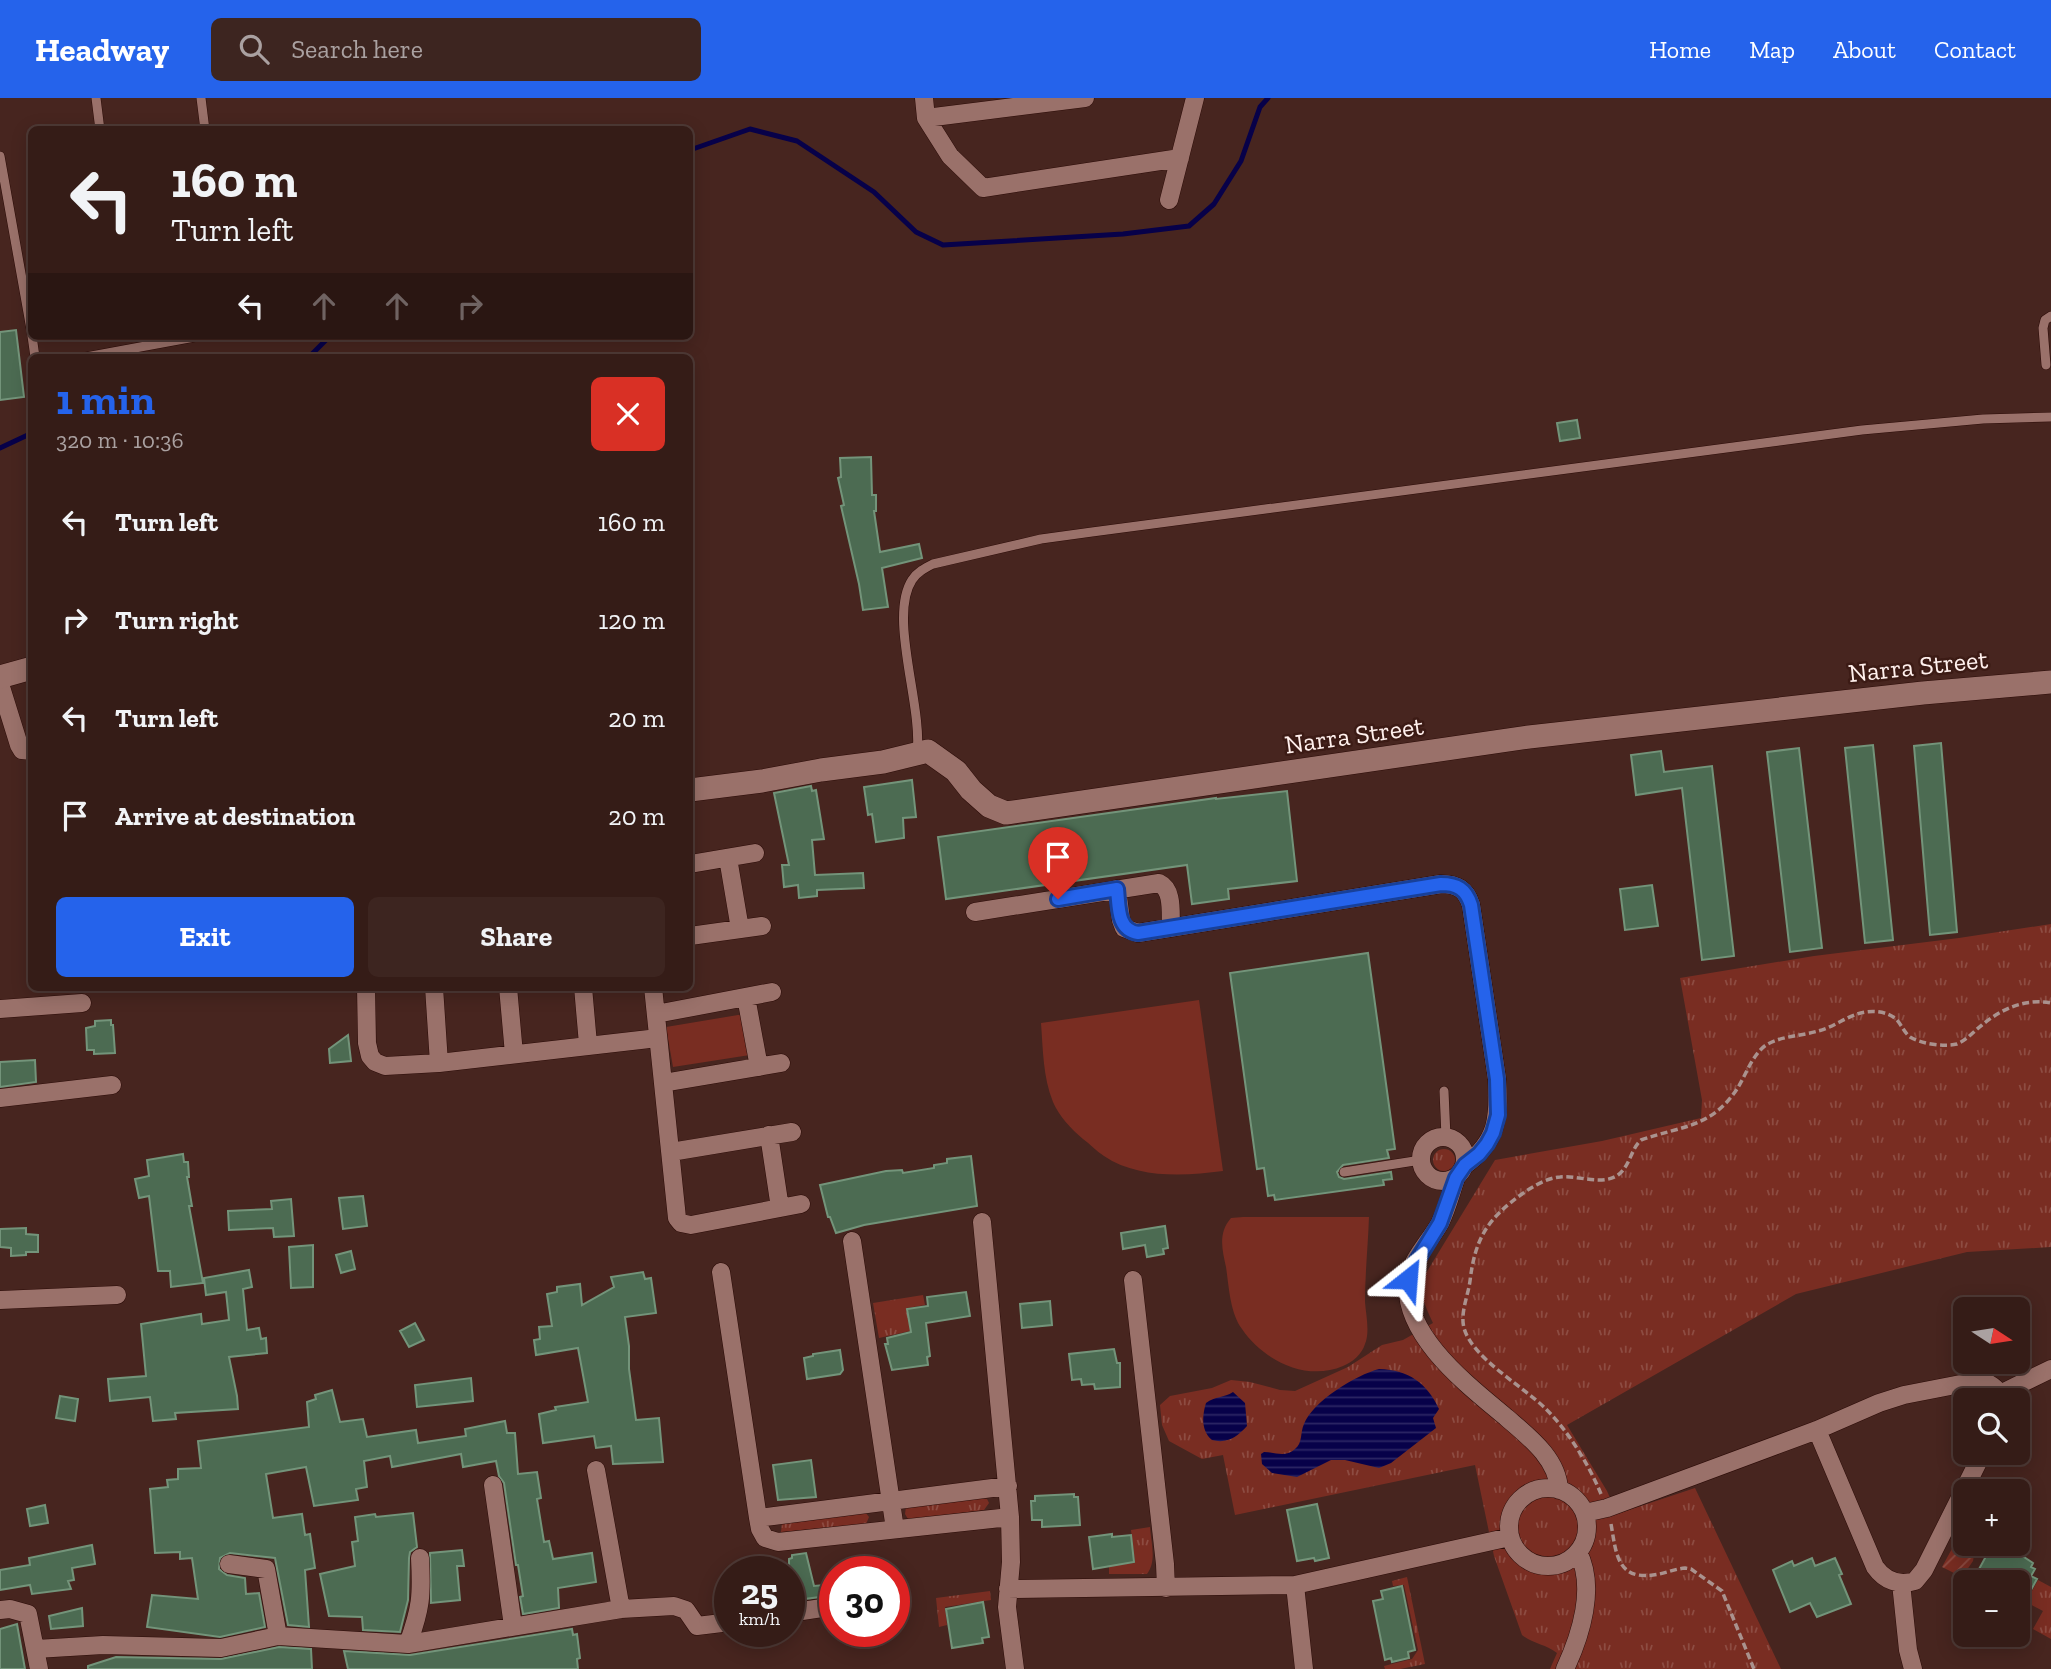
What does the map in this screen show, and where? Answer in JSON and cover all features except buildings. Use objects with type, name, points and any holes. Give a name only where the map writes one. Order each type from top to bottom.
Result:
[{"type":"street","points":[[924,98],[926,118],[950,156],[983,188],[1180,158]]},
{"type":"street","points":[[926,118],[1084,98]]},
{"type":"street","points":[[1169,200],[1195,98]]},
{"type":"street","points":[[0,677],[28,669]]},
{"type":"street","name":"Narra Street","points":[[917,753],[928,751],[956,771],[971,790],[989,806],[1006,813],[1529,737],[1923,693],[2051,682]]},
{"type":"street","points":[[0,684],[19,745],[22,750],[28,751]]},
{"type":"street","points":[[693,790],[883,762],[917,753]]},
{"type":"street","points":[[693,864],[755,853]]},
{"type":"street","points":[[728,858],[740,929]]},
{"type":"street","points":[[975,912],[1159,883],[1168,891],[1171,928]]},
{"type":"street","points":[[1117,889],[1121,920],[1130,932],[1138,933],[1441,884],[1453,884],[1468,895],[1499,1106],[1493,1133],[1487,1144],[1479,1154],[1460,1171],[1448,1181],[1432,1179],[1426,1174],[1421,1160],[1423,1150],[1435,1138],[1446,1137],[1458,1142],[1463,1148],[1460,1171],[1440,1223],[1411,1270],[1408,1300],[1413,1316],[1434,1350],[1525,1433],[1543,1453],[1556,1472],[1559,1490]]},
{"type":"street","points":[[693,936],[762,926]]},
{"type":"street","points":[[366,991],[367,1042],[370,1056],[375,1062],[396,1066],[658,1038]]},
{"type":"street","points":[[434,991],[439,1063]]},
{"type":"street","points":[[508,991],[514,1054]]},
{"type":"street","points":[[583,991],[588,1044]]},
{"type":"street","points":[[653,991],[677,1218],[681,1223],[691,1225],[801,1204]]},
{"type":"street","points":[[656,1014],[772,992]]},
{"type":"street","points":[[746,997],[759,1067]]},
{"type":"street","points":[[0,1009],[82,1003]]},
{"type":"street","points":[[663,1083],[781,1063]]},
{"type":"street","points":[[0,1098],[112,1085]]},
{"type":"street","points":[[671,1152],[792,1132]]},
{"type":"street","points":[[769,1135],[780,1208]]},
{"type":"street","points":[[982,1222],[1008,1486],[1011,1562],[1008,1590],[1009,1625],[1015,1669]]},
{"type":"street","points":[[852,1241],[895,1529]]},
{"type":"street","points":[[721,1272],[758,1518],[765,1538],[778,1542],[1010,1517]]},
{"type":"street","points":[[1133,1280],[1166,1564],[1166,1588]]},
{"type":"street","points":[[0,1300],[117,1295]]},
{"type":"street","points":[[2017,1388],[2051,1369]]},
{"type":"street","points":[[1585,1513],[1606,1508],[1817,1430],[1892,1399],[1967,1381],[1986,1382],[1995,1388]]},
{"type":"street","points":[[1817,1430],[1875,1567],[1886,1579],[1901,1583],[1915,1581],[1924,1570],[1976,1465]]},
{"type":"street","points":[[596,1470],[621,1609]]},
{"type":"street","points":[[493,1485],[513,1626]]},
{"type":"street","points":[[758,1518],[1008,1486]]},
{"type":"street","points":[[1542,1488],[1559,1490],[1578,1501],[1585,1513],[1586,1536],[1578,1552],[1562,1564],[1536,1565],[1524,1559],[1515,1549],[1510,1537],[1508,1524],[1519,1500],[1542,1488]]},
{"type":"street","points":[[1008,1590],[1295,1585],[1510,1537]]},
{"type":"street","points":[[1565,1669],[1581,1626],[1585,1602],[1585,1574],[1578,1552]]},
{"type":"street","points":[[408,1644],[419,1612],[422,1591],[420,1558]]},
{"type":"street","points":[[229,1564],[266,1569],[278,1636]]},
{"type":"street","points":[[1901,1583],[1908,1650],[1913,1669]]},
{"type":"street","points":[[1295,1585],[1304,1669]]},
{"type":"street","points":[[36,1649],[103,1645],[221,1648],[278,1636],[408,1644],[621,1609],[674,1606],[686,1611],[697,1626],[714,1624]]},
{"type":"street","points":[[0,1610],[10,1609],[29,1614],[39,1669]]},
{"type":"lane","points":[[96,98],[100,126]]},
{"type":"lane","points":[[201,98],[204,126]]},
{"type":"lane","points":[[0,156],[28,313]]},
{"type":"lane","points":[[2046,365],[2043,328],[2045,320],[2051,316]]},
{"type":"lane","points":[[133,340],[134,348]]},
{"type":"lane","points":[[102,354],[178,340]]},
{"type":"lane","points":[[917,753],[918,718],[903,617],[911,581],[924,568],[933,564],[1079,533],[1861,430],[1983,419],[2051,417]]},
{"type":"lane","points":[[1444,1091],[1446,1137]]},
{"type":"lane","points":[[1344,1172],[1421,1160]]},
{"type":"path","points":[[1754,1669],[1733,1615],[1718,1586],[1685,1568],[1647,1576],[1623,1568],[1618,1561],[1606,1508],[1593,1478],[1560,1425],[1470,1342],[1465,1332],[1463,1314],[1471,1260],[1479,1239],[1492,1222],[1522,1194],[1538,1184],[1559,1177],[1612,1178],[1621,1171],[1642,1140],[1690,1127],[1718,1112],[1731,1098],[1758,1054],[1776,1040],[1819,1031],[1856,1014],[1878,1012],[1896,1019],[1916,1040],[1947,1045],[1969,1037],[2005,1010],[2031,1002],[2051,1003]]},
{"type":"green space","points":[[2051,924],[2051,1247],[1967,1252],[1796,1294],[1567,1425],[1607,1491],[1617,1514],[1695,1488],[1781,1669],[1550,1669],[1557,1653],[1522,1635],[1494,1556],[1475,1465],[1235,1515],[1223,1455],[1202,1459],[1169,1441],[1162,1425],[1160,1405],[1170,1396],[1212,1388],[1231,1380],[1295,1391],[1348,1367],[1382,1345],[1403,1340],[1433,1323],[1423,1296],[1423,1278],[1495,1160],[1602,1141],[1701,1118],[1702,1100],[1680,978],[1814,956]]},
{"type":"green space","points":[[1199,1000],[1223,1171],[1193,1174],[1147,1172],[1132,1169],[1101,1154],[1066,1122],[1056,1107],[1045,1073],[1041,1023]]},
{"type":"green space","points":[[744,1014],[750,1055],[673,1067],[666,1027]]},
{"type":"green space","points":[[1444,1149],[1452,1152],[1455,1160],[1452,1168],[1444,1171],[1436,1168],[1433,1160],[1436,1152]]},
{"type":"green space","points":[[1369,1217],[1365,1291],[1367,1334],[1364,1348],[1354,1360],[1329,1370],[1300,1369],[1273,1359],[1242,1329],[1232,1308],[1222,1241],[1224,1229],[1231,1218]]},
{"type":"green space","points":[[923,1295],[925,1305],[907,1308],[910,1331],[879,1338],[873,1303]]},
{"type":"green space","points":[[982,1498],[989,1503],[984,1510],[912,1519],[908,1519],[905,1514],[906,1507]]},
{"type":"green space","points":[[865,1512],[869,1517],[866,1524],[781,1532],[782,1523]]},
{"type":"green space","points":[[1150,1527],[1153,1558],[1147,1574],[1109,1574],[1109,1566],[1135,1563],[1131,1530]]},
{"type":"green space","points":[[1953,1547],[1953,1556],[1974,1556],[1967,1570],[1953,1570],[1953,1572],[1942,1567]]},
{"type":"green space","points":[[1407,1577],[1425,1664],[1385,1669],[1384,1666],[1412,1659],[1418,1650],[1404,1585],[1393,1586],[1392,1581]]},
{"type":"green space","points":[[2038,1580],[2051,1587],[2051,1639],[2033,1629],[2043,1611],[2030,1604],[2030,1595]]},
{"type":"green space","points":[[990,1591],[991,1600],[945,1607],[947,1625],[939,1627],[936,1598]]},
{"type":"shaded area","points":[[1379,1369],[1408,1375],[1423,1385],[1439,1409],[1433,1418],[1436,1428],[1391,1463],[1379,1468],[1345,1460],[1331,1460],[1297,1477],[1272,1473],[1262,1464],[1261,1454],[1264,1452],[1284,1454],[1298,1447],[1309,1415],[1326,1398],[1348,1383]]},
{"type":"shaded area","points":[[1233,1392],[1245,1403],[1247,1426],[1231,1439],[1212,1440],[1203,1423],[1206,1403]]},
{"type":"waterway","points":[[693,149],[750,129],[797,141],[874,192],[916,232],[943,245],[1123,234],[1189,226],[1214,204],[1241,161],[1260,107],[1268,98]]},
{"type":"waterway","points":[[312,354],[326,340]]},
{"type":"waterway","points":[[0,448],[28,435]]},
{"type":"route","points":[[1058,899],[1117,889],[1121,920],[1130,932],[1138,933],[1441,884],[1453,884],[1468,895],[1497,1079],[1498,1115],[1487,1144],[1465,1165],[1456,1178],[1440,1223],[1408,1279]]}]
